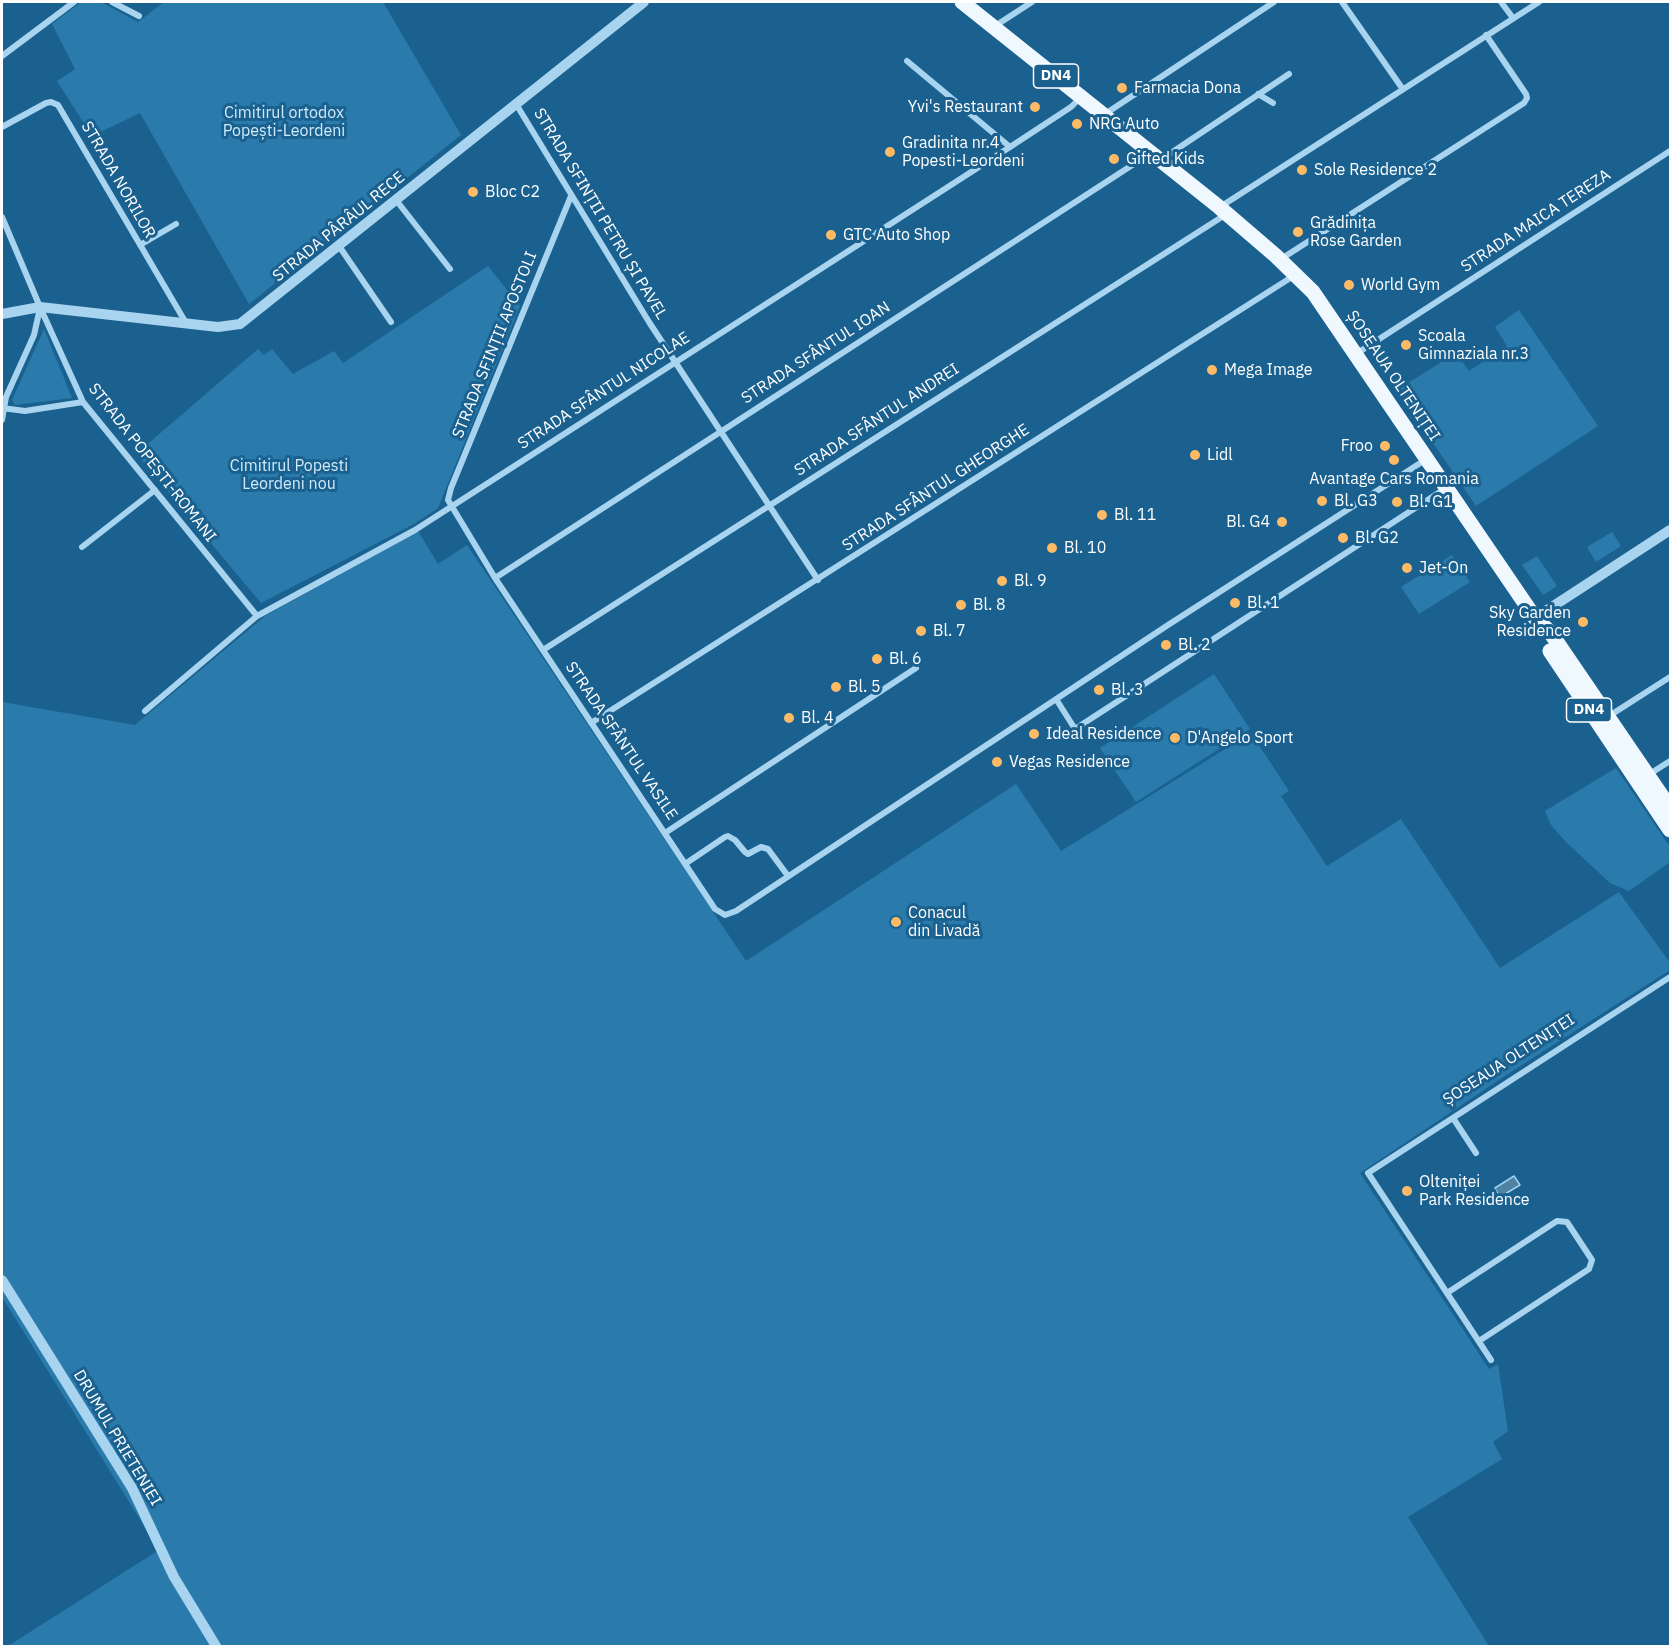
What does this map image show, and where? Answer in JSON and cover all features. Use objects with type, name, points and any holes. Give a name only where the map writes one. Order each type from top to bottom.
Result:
[{"type":"main road","name":"ȘOSEAUA OLTENIȚEI","points":[[963,2],[1223,210],[1280,260],[1319,300],[1535,618],[1550,632],[1608,716],[1671,830]]},
{"type":"main road","name":"ȘOSEAUA OLTENIȚEI","points":[[1535,618],[1541,637],[1643,778],[1671,808]]},
{"type":"street","points":[[2,56],[74,2]]},
{"type":"street","points":[[112,2],[139,16]]},
{"type":"street","name":"STRADA PÂRÂUL RECE","points":[[2,314],[40,307],[186,324],[224,327],[240,324],[644,2]]},
{"type":"street","points":[[994,27],[1032,2]]},
{"type":"street","points":[[1105,115],[1274,2]]},
{"type":"street","points":[[1342,2],[1402,88]]},
{"type":"street","points":[[1501,2],[1513,18]]},
{"type":"street","name":"STRADA SFÂNTUL ANDREI","points":[[543,650],[1223,210],[1402,88],[1539,2]]},
{"type":"street","points":[[1280,260],[1524,103],[1527,98],[1526,94],[1486,35]]},
{"type":"street","points":[[907,61],[1010,147]]},
{"type":"street","points":[[1155,155],[1289,74]]},
{"type":"street","points":[[1258,94],[1273,103]]},
{"type":"street","name":"STRADA SFÂNTUL NICOLAE","points":[[145,711],[257,616],[415,530],[1010,147],[1071,107],[1082,96]]},
{"type":"street","name":"STRADA NORILOR","points":[[2,127],[51,102],[58,105],[186,324]]},
{"type":"street","name":"STRADA SFINȚII PETRU ȘI PAVEL","points":[[516,104],[675,362],[818,580]]},
{"type":"street","name":"STRADA MAICA TEREZA","points":[[1356,354],[1671,151]]},
{"type":"street","name":"STRADA SFÂNTUL IOAN","points":[[495,578],[1137,162],[1155,155]]},
{"type":"street","name":"STRADA SFINȚII APOSTOLI","points":[[450,506],[449,492],[571,196]]},
{"type":"street","points":[[396,200],[450,270]]},
{"type":"street","name":"STRADA POPEȘTI-ROMANI","points":[[2,217],[83,402],[257,616]]},
{"type":"street","points":[[140,245],[176,224]]},
{"type":"street","points":[[339,246],[391,322]]},
{"type":"street","name":"STRADA SFÂNTUL GHEORGHE","points":[[591,723],[1296,275]]},
{"type":"street","points":[[2,420],[2,408],[34,335],[40,307]]},
{"type":"street","points":[[2,408],[26,411],[83,402]]},
{"type":"street","points":[[665,833],[715,909],[725,915],[736,911],[1056,699],[1427,459]]},
{"type":"street","points":[[1056,699],[1075,729],[1446,488]]},
{"type":"street","points":[[82,547],[155,490]]},
{"type":"street","name":"STRADA SFÂNTUL VASILE","points":[[450,506],[495,578],[665,833],[916,668]]},
{"type":"street","points":[[1535,618],[1671,530]]},
{"type":"street","points":[[1608,716],[1671,677]]},
{"type":"street","points":[[1643,778],[1671,760]]},
{"type":"street","points":[[685,864],[728,836],[748,854],[761,848],[768,849],[788,876]]},
{"type":"street","name":"ȘOSEAUA OLTENIȚEI","points":[[1447,1293],[1368,1173],[1671,977]]},
{"type":"street","points":[[1453,1118],[1476,1153]]},
{"type":"street","points":[[1479,1341],[1589,1269],[1592,1260],[1567,1222],[1557,1221],[1447,1293],[1491,1360]]},
{"type":"street","name":"DRUMUL PRIETENIEI","points":[[2,1280],[132,1488],[174,1577],[216,1647]]},
{"type":"green space","name":"Cimitirul ortodox Popești-Leordeni","points":[[81,2],[101,2],[138,22],[164,2],[383,2],[461,135],[249,304],[140,113],[92,136],[57,81],[75,69],[52,24]]},
{"type":"green space","name":"Cimitirul Popesti Leordeni nou","points":[[488,266],[520,306],[438,508],[414,524],[261,603],[133,450],[150,442],[258,349],[264,355],[272,349],[293,374],[334,351],[343,363]]},
{"type":"green space","points":[[1519,310],[1598,426],[1476,506],[1397,390],[1456,353],[1469,371],[1507,346],[1495,327]]},
{"type":"green space","points":[[44,329],[72,398],[15,405],[12,400]]},
{"type":"green space","points":[[418,531],[438,564],[467,545],[746,961],[1016,784],[1061,851],[1251,733],[1289,791],[1281,796],[1327,866],[1401,819],[1500,968],[1619,892],[1670,963],[1670,970],[1360,1173],[1489,1369],[1498,1364],[1508,1431],[1493,1442],[1502,1459],[1408,1517],[1489,1646],[8,1646],[159,1550],[2,1297],[2,702],[135,725],[265,616]]},
{"type":"green space","points":[[1612,532],[1621,546],[1596,562],[1587,547]]},
{"type":"green space","points":[[1452,555],[1470,582],[1419,614],[1401,587]]},
{"type":"green space","points":[[1537,556],[1557,586],[1543,595],[1522,565]]},
{"type":"green space","name":"D'Angelo Sport","points":[[1214,674],[1250,729],[1136,802],[1100,748]]},
{"type":"green space","points":[[1616,768],[1670,847],[1670,862],[1629,891],[1610,883],[1566,842],[1551,825],[1545,811]]},
{"type":"shaded area","points":[[1514,1176],[1520,1185],[1500,1197],[1495,1188]]},
{"type":"place","name":"Farmacia Dona","points":[[1122,88]]},
{"type":"place","name":"Yvi's Restaurant","points":[[1035,107]]},
{"type":"place","name":"NRG Auto","points":[[1077,124]]},
{"type":"place","name":"Gradinita nr.4 Popesti-Leordeni","points":[[890,152]]},
{"type":"place","name":"Gifted Kids","points":[[1114,159]]},
{"type":"place","name":"Sole Residence 2","points":[[1302,170]]},
{"type":"place","name":"Bloc C2","points":[[473,192]]},
{"type":"place","name":"Grădinița Rose Garden","points":[[1298,232]]},
{"type":"place","name":"GTC Auto Shop","points":[[831,235]]},
{"type":"place","name":"World Gym","points":[[1349,285]]},
{"type":"place","name":"Scoala Gimnaziala nr.3","points":[[1406,345]]},
{"type":"place","name":"Mega Image","points":[[1212,370]]},
{"type":"place","name":"Froo","points":[[1385,446]]},
{"type":"place","name":"Lidl","points":[[1195,455]]},
{"type":"place","name":"Avantage Cars Romania","points":[[1394,460]]},
{"type":"place","name":"Bl. G3","points":[[1322,501]]},
{"type":"place","name":"Bl. G1","points":[[1397,502]]},
{"type":"place","name":"Bl. 11","points":[[1102,515]]},
{"type":"place","name":"Bl. G4","points":[[1282,522]]},
{"type":"place","name":"Bl. G2","points":[[1343,538]]},
{"type":"place","name":"Bl. 10","points":[[1052,548]]},
{"type":"place","name":"Jet-On","points":[[1407,568]]},
{"type":"place","name":"Bl. 9","points":[[1002,581]]},
{"type":"place","name":"Bl. 1","points":[[1235,603]]},
{"type":"place","name":"Bl. 8","points":[[961,605]]},
{"type":"place","name":"Sky Garden Residence","points":[[1583,622]]},
{"type":"place","name":"Bl. 7","points":[[921,631]]},
{"type":"place","name":"Bl. 2","points":[[1166,645]]},
{"type":"place","name":"Bl. 6","points":[[877,659]]},
{"type":"place","name":"Bl. 5","points":[[836,687]]},
{"type":"place","name":"Bl. 3","points":[[1099,690]]},
{"type":"place","name":"Bl. 4","points":[[789,718]]},
{"type":"place","name":"Ideal Residence","points":[[1034,734]]},
{"type":"place","name":"D'Angelo Sport","points":[[1175,738]]},
{"type":"place","name":"Vegas Residence","points":[[997,762]]},
{"type":"place","name":"Conacul din Livadă","points":[[896,922]]},
{"type":"place","name":"Olteniței Park Residence","points":[[1407,1191]]}]
